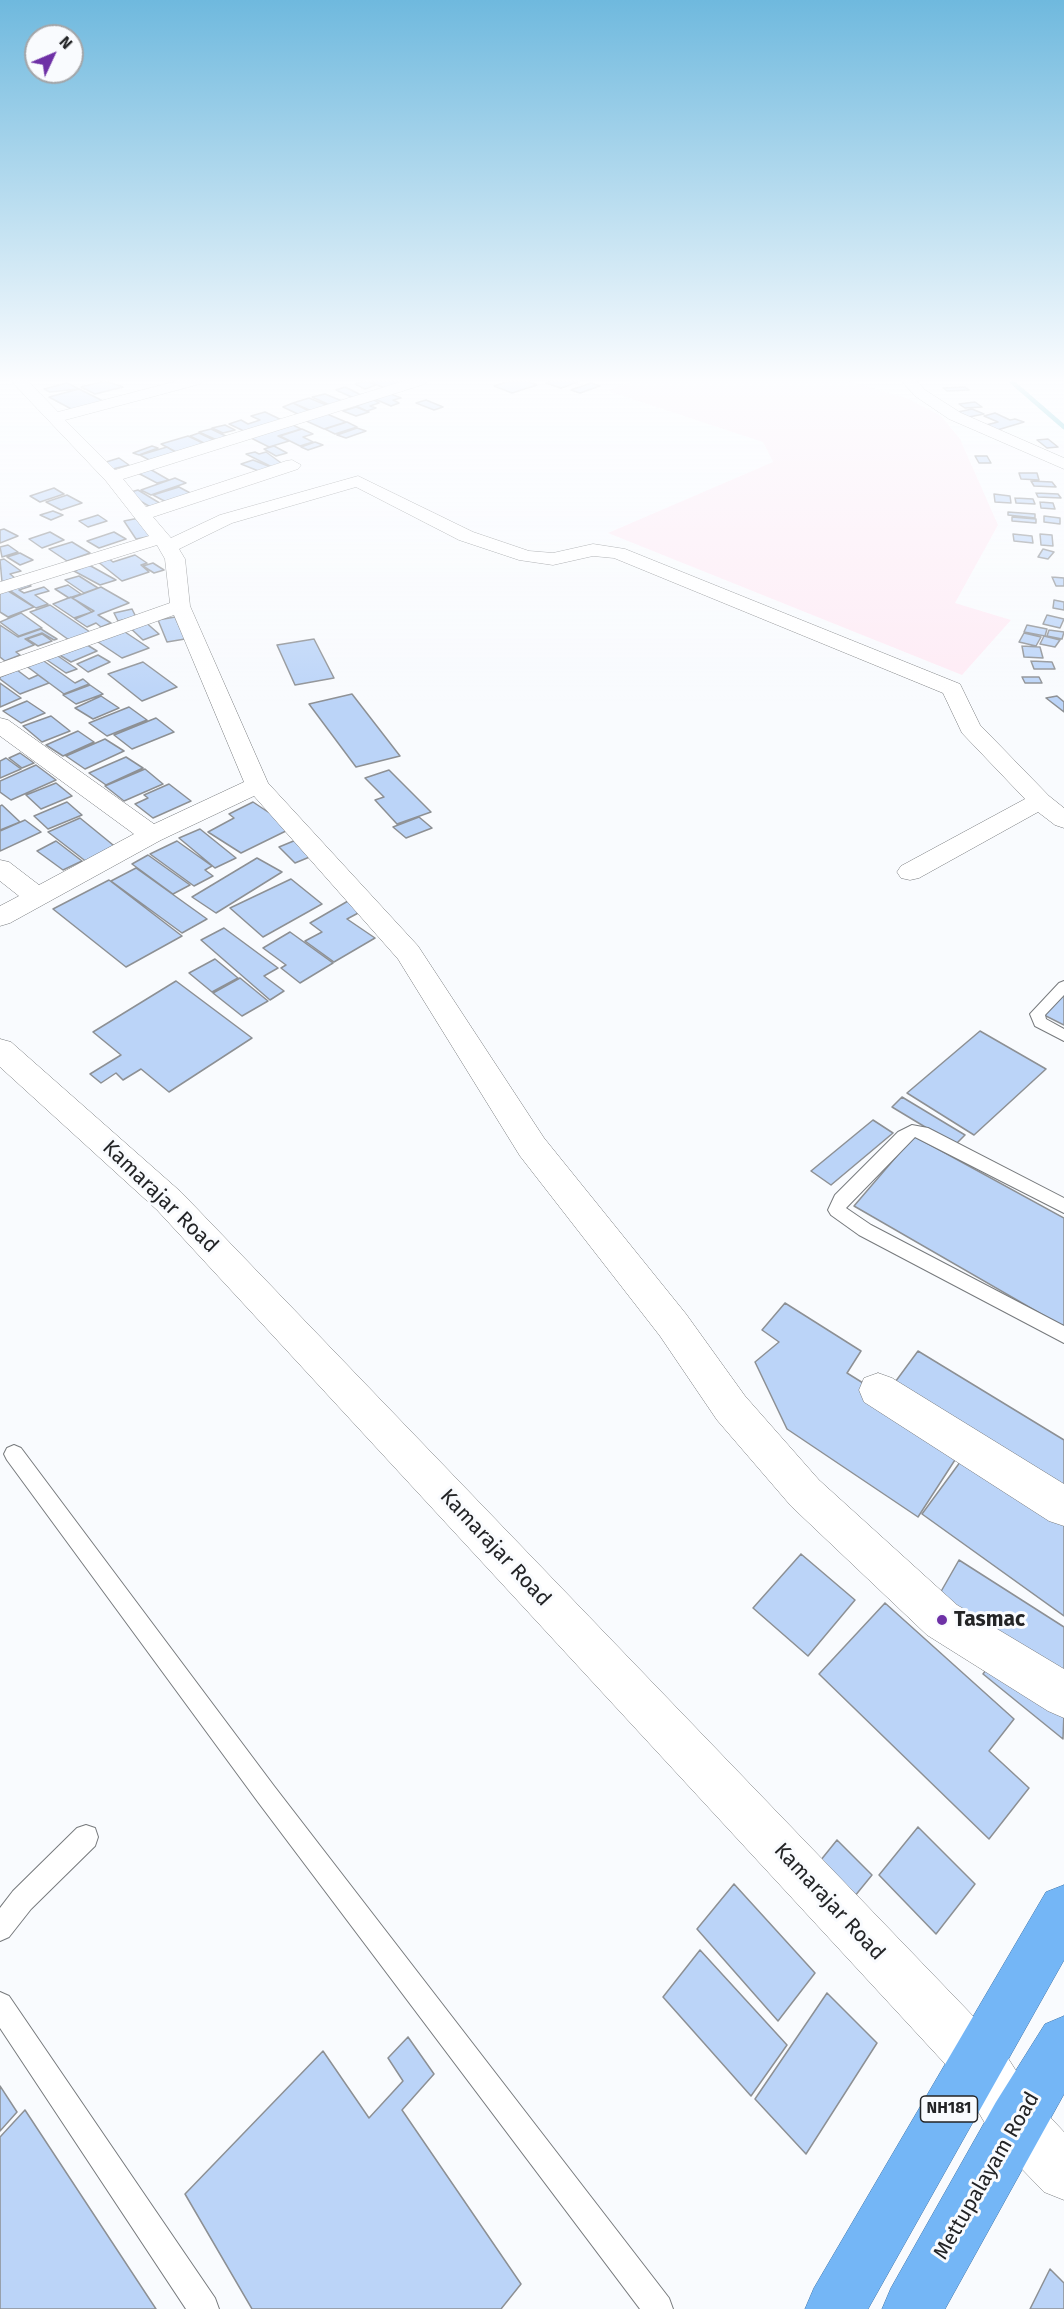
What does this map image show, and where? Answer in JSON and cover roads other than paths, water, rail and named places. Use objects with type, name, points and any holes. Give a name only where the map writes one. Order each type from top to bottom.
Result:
[{"type":"highway","name":"NH181","points":[[835,2309],[1064,1910]]},
{"type":"highway","name":"Mettupalayam Road","points":[[912,2309],[1016,2122],[1064,2043]]},
{"type":"street","points":[[121,489],[175,559],[180,606],[257,784],[408,953],[532,1148],[673,1325],[731,1408],[805,1492],[942,1620],[1064,1695]]},
{"type":"street","points":[[0,588],[156,533],[244,489]]},
{"type":"street","points":[[156,533],[226,519],[334,489]]},
{"type":"street","points":[[372,489],[466,536],[526,556],[553,559],[593,550],[618,553],[952,689],[970,728],[1040,801],[1064,820]]},
{"type":"street","points":[[0,670],[180,606]]},
{"type":"street","points":[[0,725],[152,835]]},
{"type":"street","points":[[0,917],[152,835],[257,784]]},
{"type":"street","points":[[910,872],[1040,801]]},
{"type":"street","points":[[0,868],[37,897]]},
{"type":"street","name":"Kamarajar Road","points":[[6,1065],[169,1200],[978,2060],[1016,2122],[1064,2172]]},
{"type":"street","points":[[878,1390],[1064,1507]]},
{"type":"lane","points":[[1064,986],[1037,1014],[1040,1022],[1064,1036]]},
{"type":"lane","points":[[1064,1206],[922,1132],[912,1131],[904,1136],[841,1200],[837,1210],[865,1230],[1064,1335]]},
{"type":"lane","points":[[14,1454],[266,1794],[658,2309]]},
{"type":"lane","points":[[0,1928],[22,1900],[86,1837]]},
{"type":"lane","points":[[0,2005],[204,2309]]},
{"type":"place","name":"Tasmac","points":[[942,1620]]}]
